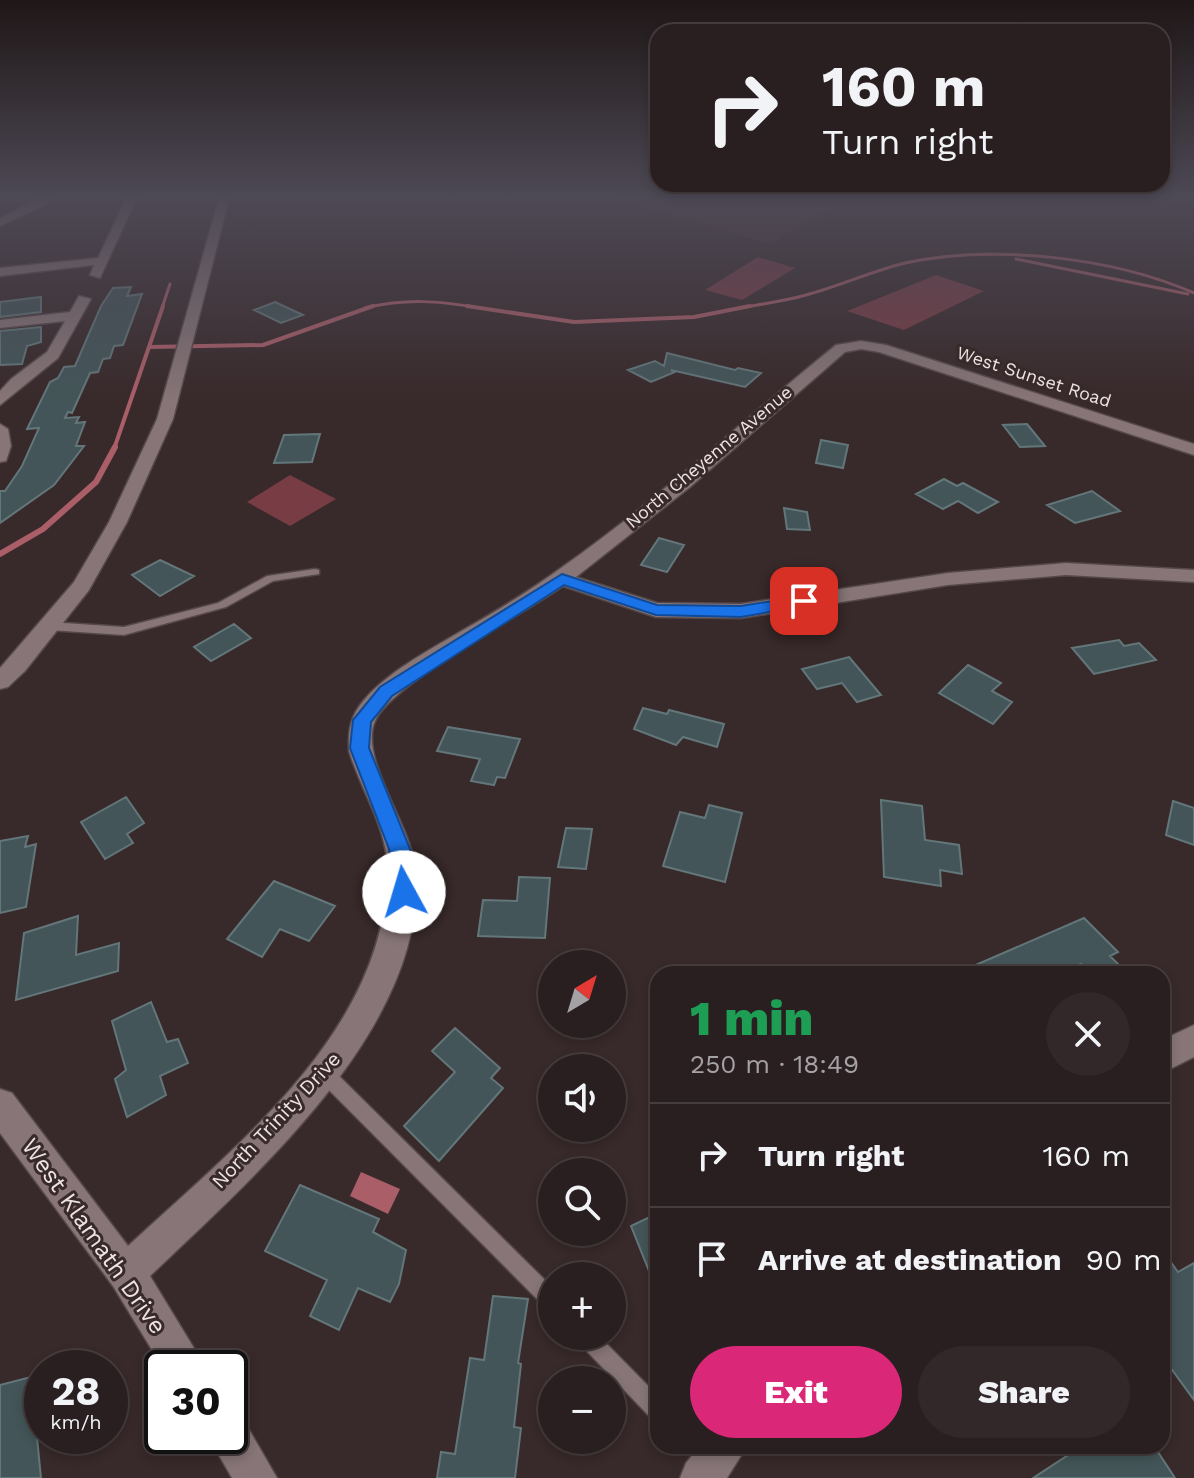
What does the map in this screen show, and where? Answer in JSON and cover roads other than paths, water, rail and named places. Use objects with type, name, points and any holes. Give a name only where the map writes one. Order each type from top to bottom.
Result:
[{"type":"street","points":[[0,272],[73,264]]},
{"type":"street","points":[[96,275],[99,264]]},
{"type":"street","points":[[0,681],[17,666],[82,585],[118,522],[165,419],[207,264]]},
{"type":"street","points":[[0,400],[16,382],[53,355],[84,299]]},
{"type":"street","points":[[0,324],[73,316]]},
{"type":"street","name":"West Sunset Road","points":[[861,345],[881,348],[1194,450]]},
{"type":"street","name":"North Cheyenne Avenue","points":[[562,579],[741,435],[841,348],[861,345]]},
{"type":"street","points":[[0,429],[3,446],[0,457]]},
{"type":"street","points":[[562,579],[656,610],[741,611],[948,579],[1053,570],[1194,576]]},
{"type":"street","name":"North Trinity Drive","points":[[126,1273],[279,1124],[349,1042],[380,987],[394,950],[404,892],[399,849],[360,748],[362,720],[386,692],[562,579]]},
{"type":"street","points":[[1170,1053],[1194,1040]]},
{"type":"street","name":"West Klamath Drive","points":[[0,1105],[126,1273],[175,1350]]},
{"type":"street","points":[[241,1454],[256,1478]]},
{"type":"lane","points":[[49,626],[124,631],[222,605],[271,578],[315,572]]},
{"type":"lane","points":[[323,1072],[538,1286]]},
{"type":"lane","points":[[599,1350],[650,1403]]},
{"type":"waterway","points":[[740,308],[806,295],[902,264]]},
{"type":"waterway","points":[[1040,264],[1188,294]]},
{"type":"waterway","points":[[1095,264],[1127,270],[1194,293]]},
{"type":"waterway","points":[[162,308],[170,284]]},
{"type":"waterway","points":[[369,307],[423,302],[475,307]]},
{"type":"waterway","points":[[114,449],[163,306]]},
{"type":"waterway","points":[[467,306],[475,307]]},
{"type":"waterway","points":[[475,307],[574,322],[694,317],[750,306]]},
{"type":"waterway","points":[[150,347],[263,345],[369,307]]},
{"type":"waterway","points":[[365,308],[369,307]]},
{"type":"waterway","points":[[475,307],[481,308]]},
{"type":"waterway","points":[[0,554],[43,529],[96,482],[114,449]]}]
